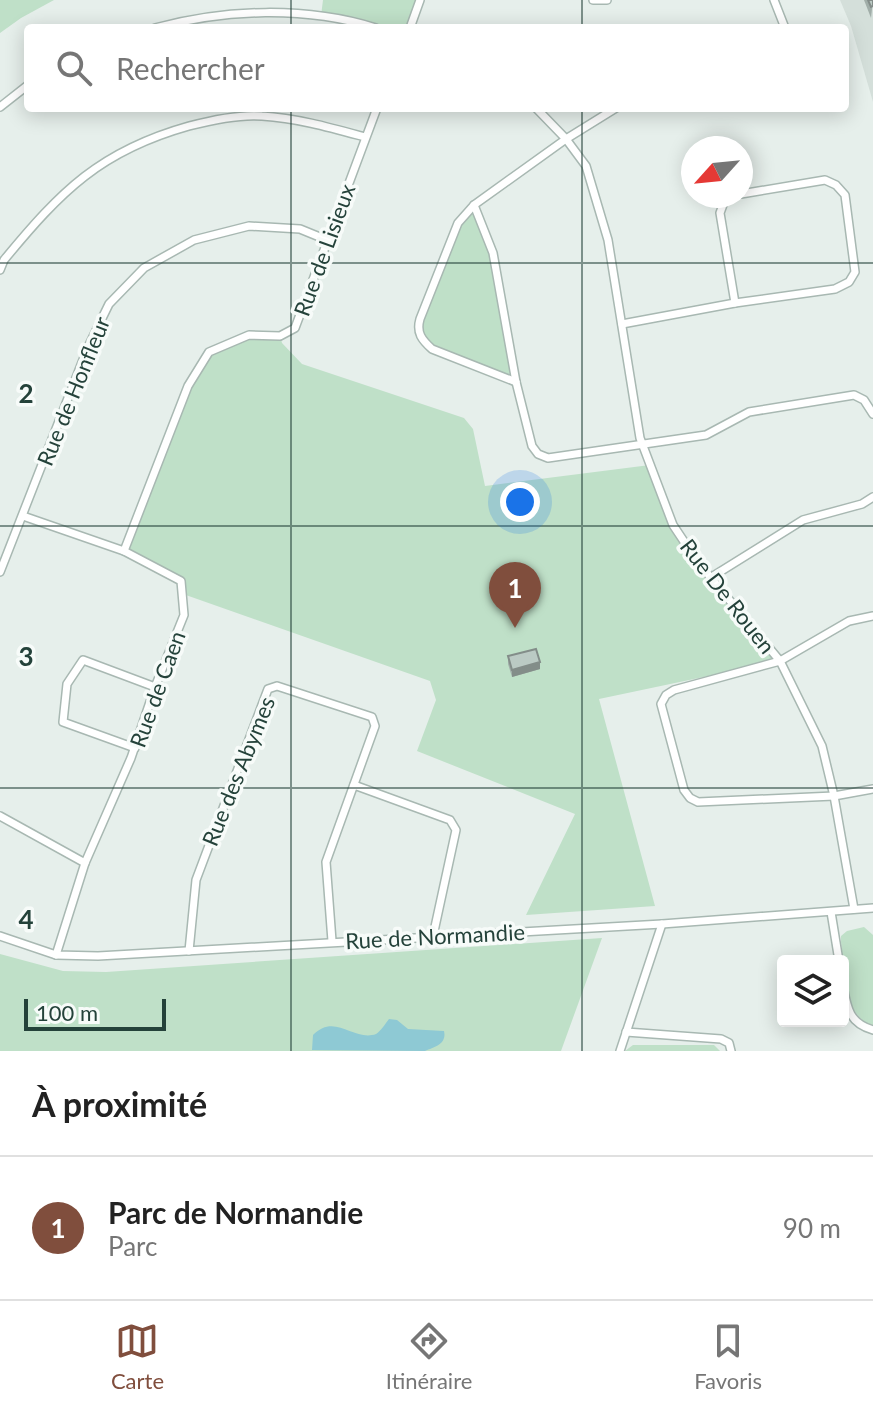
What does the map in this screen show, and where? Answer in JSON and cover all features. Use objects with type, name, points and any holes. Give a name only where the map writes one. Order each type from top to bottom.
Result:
[{"type":"street","points":[[411,24],[420,0]]},
{"type":"street","points":[[593,0],[607,0]]},
{"type":"street","points":[[774,0],[783,24]]},
{"type":"street","points":[[170,24],[196,17],[271,12],[344,18],[363,24]]},
{"type":"street","points":[[0,107],[24,88]]},
{"type":"street","name":"Rue de Lisieux","points":[[124,551],[188,386],[209,352],[249,335],[280,336],[295,328],[375,112]]},
{"type":"street","name":"Rue De Rouen","points":[[540,112],[586,166],[608,240],[642,443],[673,525],[710,578],[780,661],[822,746],[854,909]]},
{"type":"street","points":[[516,382],[432,349],[422,341],[418,327],[458,223],[474,205],[610,112]]},
{"type":"street","points":[[0,270],[2,259],[44,211],[95,167],[151,137],[207,121],[261,115],[322,125],[365,137]]},
{"type":"street","points":[[622,324],[835,289],[849,282],[855,272],[845,195],[836,185],[825,180],[753,192]]},
{"type":"street","points":[[474,205],[493,253],[516,382],[532,446],[538,454],[548,458],[706,435],[749,412],[854,395],[864,400],[873,414]]},
{"type":"street","points":[[722,208],[720,213],[735,303]]},
{"type":"street","name":"Rue de Honfleur","points":[[0,572],[90,343],[109,304],[144,268],[194,240],[249,226],[300,229],[327,240]]},
{"type":"street","points":[[710,578],[803,520],[862,504],[873,497]]},
{"type":"street","name":"Rue de Caen","points":[[23,516],[124,551],[181,581],[184,615],[135,748],[85,863],[56,955]]},
{"type":"street","points":[[873,616],[849,621],[780,661],[674,690],[666,695],[661,704],[684,790],[698,802],[834,796],[873,789]]},
{"type":"street","points":[[135,748],[63,722],[67,684],[83,660],[155,687]]},
{"type":"street","name":"Rue des Abymes","points":[[189,951],[196,880],[268,689],[277,686],[372,717],[375,726],[326,862],[332,941]]},
{"type":"street","points":[[354,785],[450,820],[456,830],[433,936]]},
{"type":"street","points":[[0,816],[85,863]]},
{"type":"street","name":"Rue de Normandie","points":[[0,936],[56,955],[98,956],[662,924],[873,908]]},
{"type":"street","points":[[831,912],[838,955]]},
{"type":"street","points":[[620,1051],[662,924]]},
{"type":"street","points":[[849,1015],[873,1030]]},
{"type":"street","points":[[626,1032],[721,1039],[729,1043],[731,1051]]},
{"type":"shaded area","points":[[840,0],[873,0],[873,102],[851,26]]},
{"type":"green space","points":[[0,0],[54,0],[0,33]]},
{"type":"green space","points":[[323,0],[420,0],[411,24],[353,24],[321,16]]},
{"type":"green space","points":[[474,205],[493,253],[516,382],[422,341],[420,319],[458,223]]},
{"type":"green space","points":[[249,335],[280,336],[282,343],[302,364],[464,418],[473,429],[485,486],[650,465],[673,525],[780,661],[599,699],[655,906],[526,915],[575,814],[417,751],[436,700],[430,681],[183,594],[181,581],[124,551],[188,387],[209,352]]},
{"type":"green space","points":[[864,927],[873,935],[873,1026],[861,1019],[849,1000],[849,955],[842,955],[841,942],[841,936],[847,931]]},
{"type":"green space","points":[[602,938],[561,1051],[0,1051],[0,954],[63,971],[106,972]]},
{"type":"green space","points":[[633,1045],[714,1045],[720,1051],[625,1051]]},
{"type":"water","points":[[389,1019],[397,1020],[408,1029],[444,1031],[444,1039],[425,1051],[312,1050],[313,1035],[321,1029],[329,1026],[360,1034],[376,1034]]},
{"type":"building","points":[[536,649],[540,662],[512,670],[508,656]]},
{"type":"place","name":"Parc de Normandie","points":[[515,628]]}]
